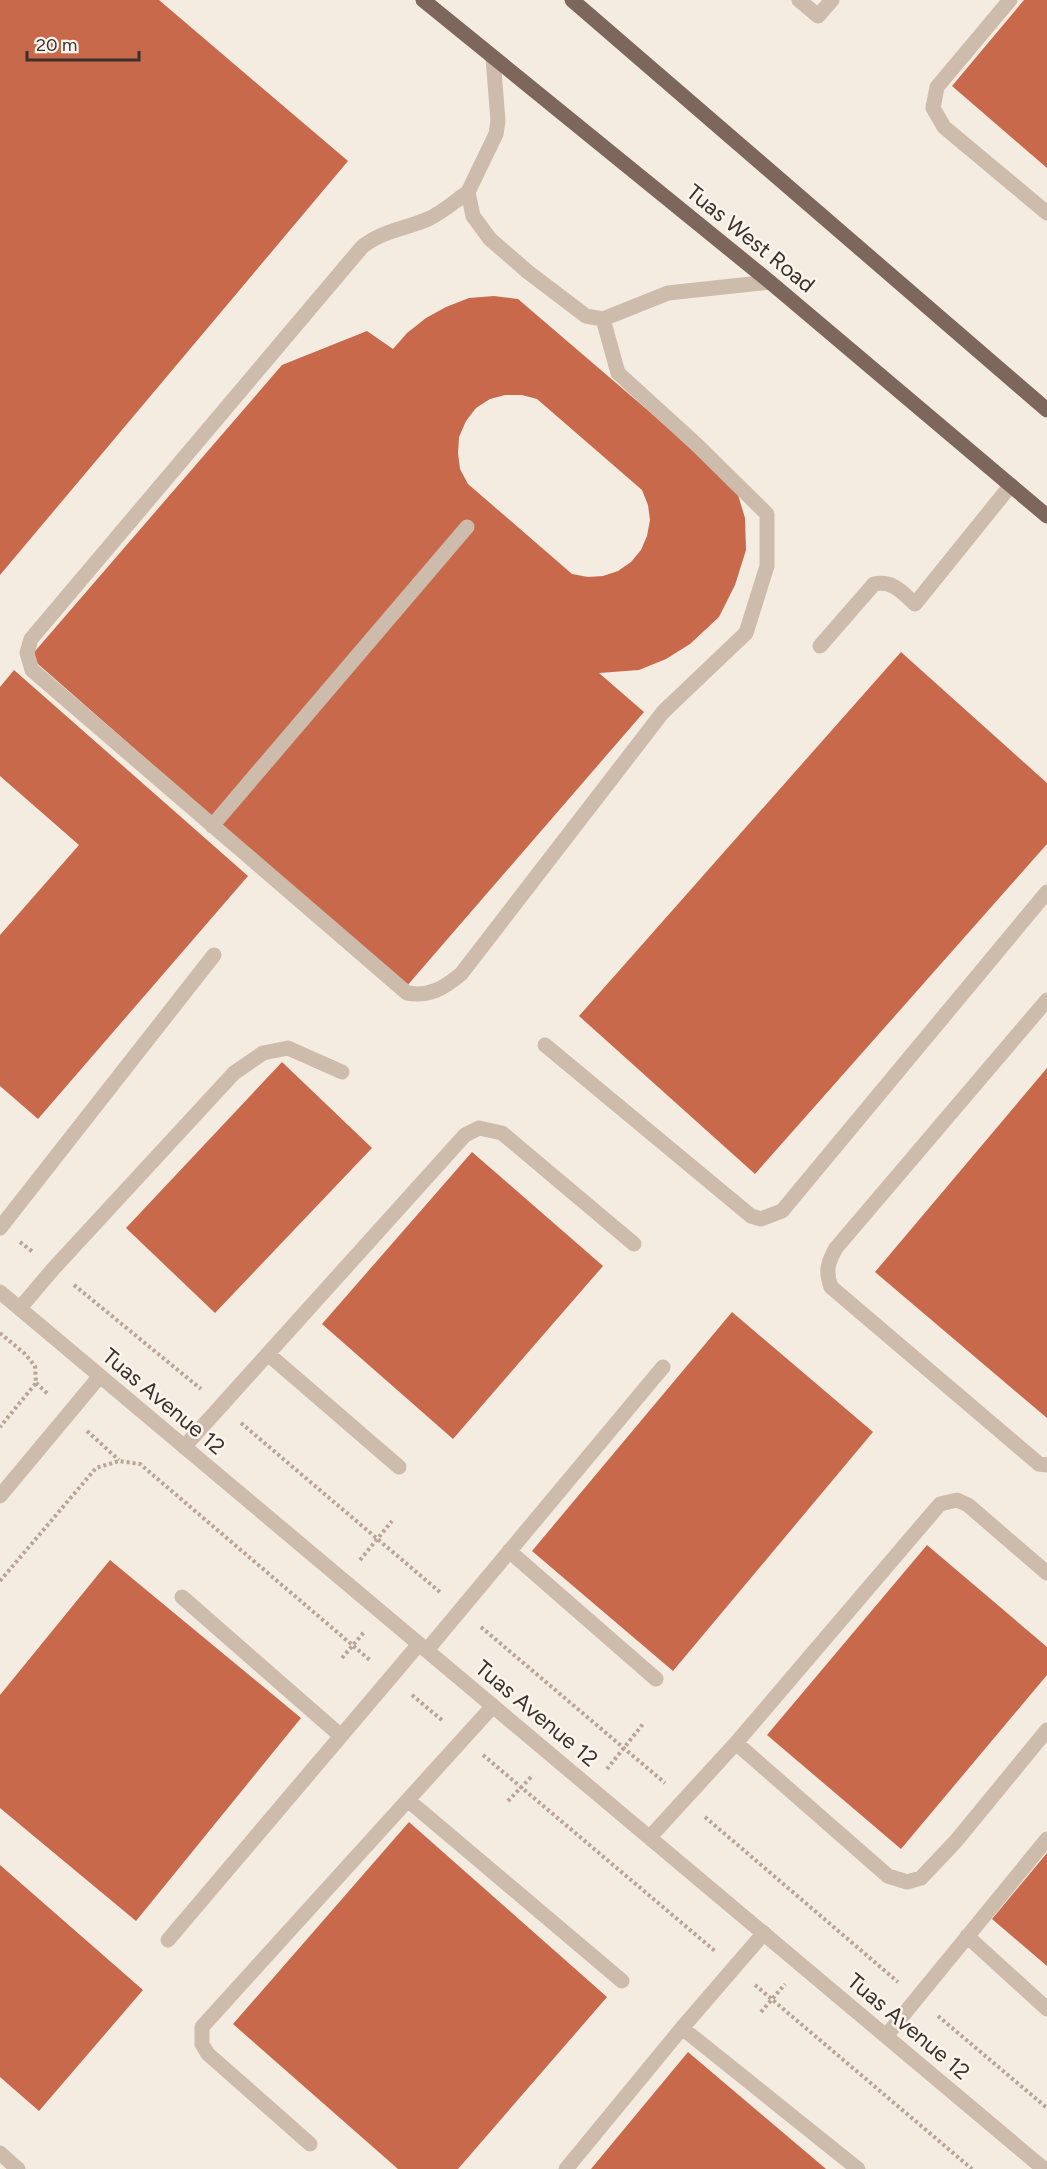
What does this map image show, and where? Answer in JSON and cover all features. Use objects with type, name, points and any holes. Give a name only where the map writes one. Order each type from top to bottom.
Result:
[{"type":"main road","name":"Tuas West Road","points":[[423,0],[770,282],[1047,516]]},
{"type":"main road","points":[[572,0],[1047,410]]},
{"type":"street","points":[[799,0],[818,16],[832,0]]},
{"type":"street","points":[[1010,0],[937,87],[933,108],[944,126],[1047,213]]},
{"type":"street","points":[[493,58],[498,120],[496,134],[468,192],[431,218],[373,238],[362,247],[28,645],[27,653],[32,670],[407,993],[420,995],[433,993],[445,988],[461,974],[663,712],[746,633],[767,566],[767,514],[618,373],[603,319]]},
{"type":"street","points":[[468,192],[472,216],[490,239],[528,272],[586,316],[603,319],[668,293],[770,282]]},
{"type":"street","points":[[820,646],[874,584],[883,582],[894,585],[915,604],[1011,485]]},
{"type":"street","points":[[212,826],[467,527]]},
{"type":"street","points":[[545,1046],[751,1216],[761,1219],[782,1211],[1047,892]]},
{"type":"street","points":[[0,1227],[214,955]]},
{"type":"street","points":[[1047,1000],[836,1248],[828,1263],[827,1275],[831,1287],[1039,1464],[1047,1465]]},
{"type":"street","points":[[20,1308],[234,1073],[263,1053],[288,1048],[342,1072]]},
{"type":"street","points":[[184,1447],[465,1135],[479,1128],[502,1133],[634,1244]]},
{"type":"street","name":"Tuas Avenue 12","points":[[0,1292],[764,1933],[1040,2168]]},
{"type":"street","points":[[268,1354],[399,1467]]},
{"type":"street","points":[[168,1940],[391,1677],[460,1610],[663,1366]]},
{"type":"street","points":[[0,1496],[100,1376]]},
{"type":"street","points":[[650,1838],[736,1743],[940,1504],[949,1500],[957,1500],[968,1505],[1047,1573]]},
{"type":"street","points":[[509,1551],[657,1678]]},
{"type":"street","points":[[182,1597],[340,1736]]},
{"type":"street","points":[[310,2144],[208,2054],[202,2044],[202,2027],[494,1706]]},
{"type":"street","points":[[736,1743],[888,1876],[907,1881],[921,1878],[956,1841],[1047,1730]]},
{"type":"street","points":[[408,1802],[622,1981]]},
{"type":"street","points":[[886,2036],[1047,1839]]},
{"type":"street","points":[[567,2169],[682,2028],[764,1933]]},
{"type":"street","points":[[967,1936],[1047,2009]]},
{"type":"street","points":[[682,2028],[858,2169]]},
{"type":"street","points":[[0,2153],[18,2169]]},
{"type":"path","points":[[0,1227],[54,1268],[221,1405],[1047,2108]]},
{"type":"path","points":[[0,1333],[25,1354],[35,1366],[36,1383],[0,1427]]},
{"type":"path","points":[[0,1581],[96,1468],[120,1461],[140,1464],[972,2169]]},
{"type":"path","points":[[344,1581],[392,1521]]},
{"type":"path","points":[[342,1658],[381,1612]]},
{"type":"path","points":[[591,1788],[643,1724]]},
{"type":"path","points":[[508,1801],[552,1755]]},
{"type":"path","points":[[761,2012],[801,1966]]},
{"type":"building","points":[[0,0],[159,0],[348,161],[0,575]]},
{"type":"building","points":[[1024,0],[1047,0],[1047,168],[952,86]]},
{"type":"building","points":[[494,296],[518,299],[735,485],[745,518],[746,550],[735,585],[719,617],[690,644],[666,659],[639,670],[599,673],[644,712],[406,987],[30,657],[282,365],[367,331],[393,349],[407,333],[426,318],[469,298]],"holes":[[[505,395],[522,395],[537,399],[642,490],[648,505],[650,520],[647,536],[641,550],[631,562],[618,571],[603,576],[588,577],[572,574],[468,484],[460,469],[458,453],[459,437],[466,421],[476,408],[490,399]]]},
{"type":"building","points":[[901,652],[1047,783],[1047,844],[755,1174],[579,1016]]},
{"type":"building","points":[[14,670],[248,876],[38,1119],[0,1086],[0,935],[79,845],[0,776],[0,687]]},
{"type":"building","points":[[282,1062],[372,1148],[215,1313],[126,1228]]},
{"type":"building","points":[[1047,1068],[1047,1418],[875,1272]]},
{"type":"building","points":[[472,1152],[603,1266],[453,1439],[322,1324]]},
{"type":"building","points":[[732,1312],[873,1432],[673,1671],[532,1551]]},
{"type":"building","points":[[927,1545],[1047,1647],[1047,1675],[901,1849],[767,1735]]},
{"type":"building","points":[[110,1560],[301,1718],[136,1921],[0,1808],[0,1695]]},
{"type":"building","points":[[409,1822],[607,1997],[458,2169],[398,2169],[233,2024]]},
{"type":"building","points":[[1047,1853],[1047,1966],[992,1919]]},
{"type":"building","points":[[0,1865],[143,1990],[39,2111],[0,2077]]},
{"type":"building","points":[[688,2052],[826,2169],[591,2169]]}]
